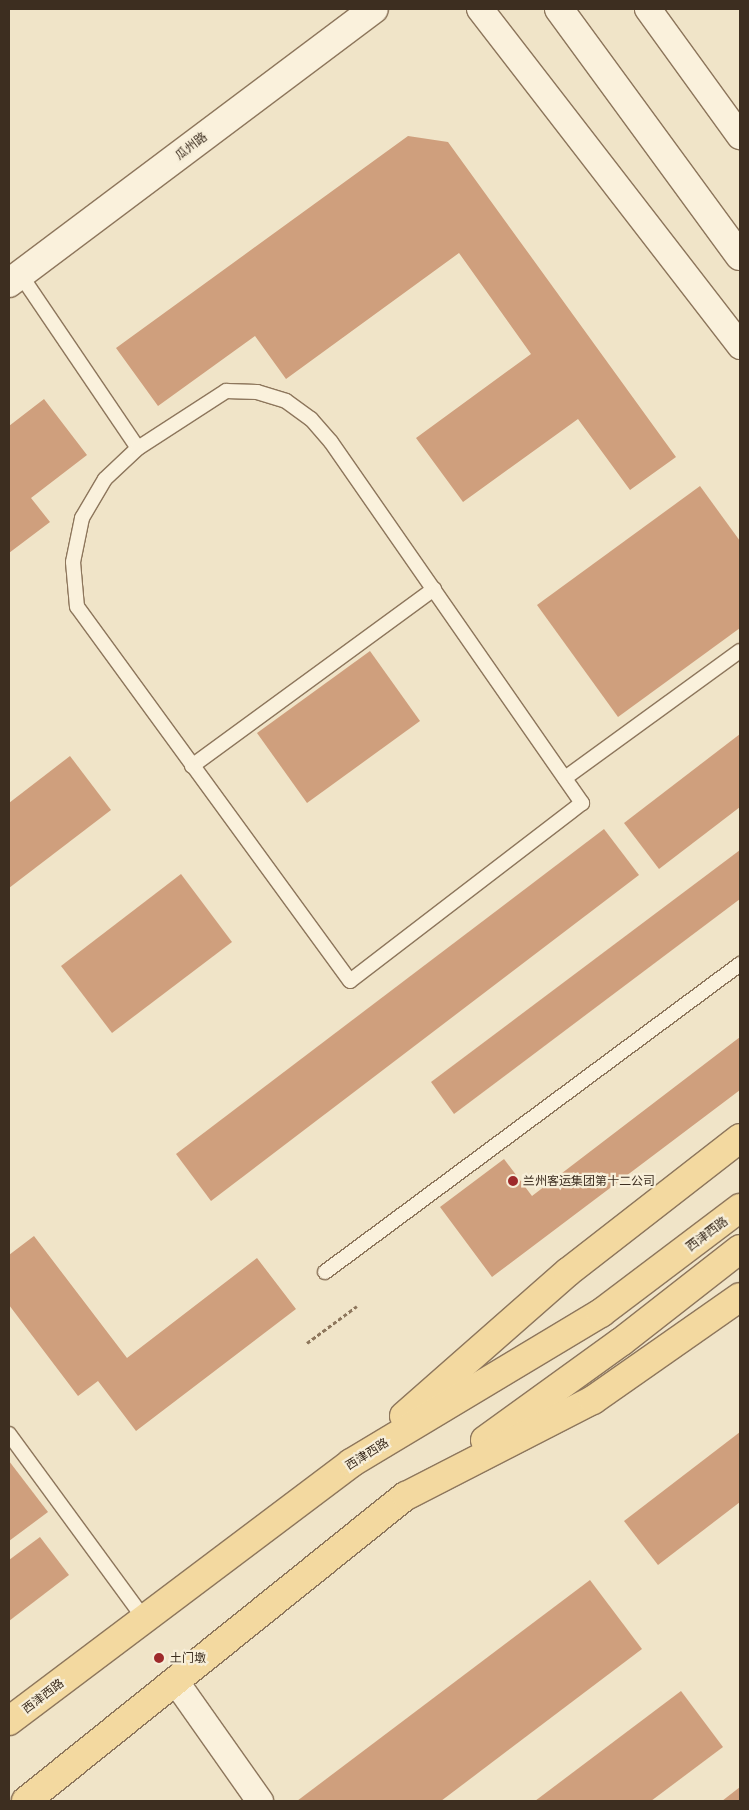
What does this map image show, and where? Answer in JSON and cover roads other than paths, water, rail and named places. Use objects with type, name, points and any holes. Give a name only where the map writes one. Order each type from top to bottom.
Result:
[{"type":"main road","points":[[351,1463],[568,1272],[740,1138]]},
{"type":"main road","name":"西津西路","points":[[9,1721],[351,1463],[600,1313],[740,1208]]},
{"type":"main road","points":[[26,1801],[406,1496],[621,1342],[740,1249]]},
{"type":"main road","points":[[406,1496],[593,1400],[740,1297]]},
{"type":"street","name":"瓜州路","points":[[14,279],[374,9]]},
{"type":"street","points":[[480,9],[740,346]]},
{"type":"street","points":[[559,9],[740,256]]},
{"type":"street","points":[[648,9],[740,136]]},
{"type":"street","points":[[176,1682],[260,1801]]},
{"type":"lane","points":[[14,279],[138,448]]},
{"type":"lane","points":[[226,391],[257,392],[286,401],[311,419],[331,442],[582,803],[350,981],[77,607],[73,562],[82,518],[105,479],[138,448],[226,391]]},
{"type":"lane","points":[[192,766],[434,589]]},
{"type":"lane","points":[[565,778],[740,651]]},
{"type":"lane","points":[[325,1272],[740,964]]},
{"type":"lane","points":[[9,1434],[145,1620]]},
{"type":"place","name":"兰州客运集团第十二公司","points":[[513,1181]]},
{"type":"place","name":"土门墩","points":[[159,1658]]}]
